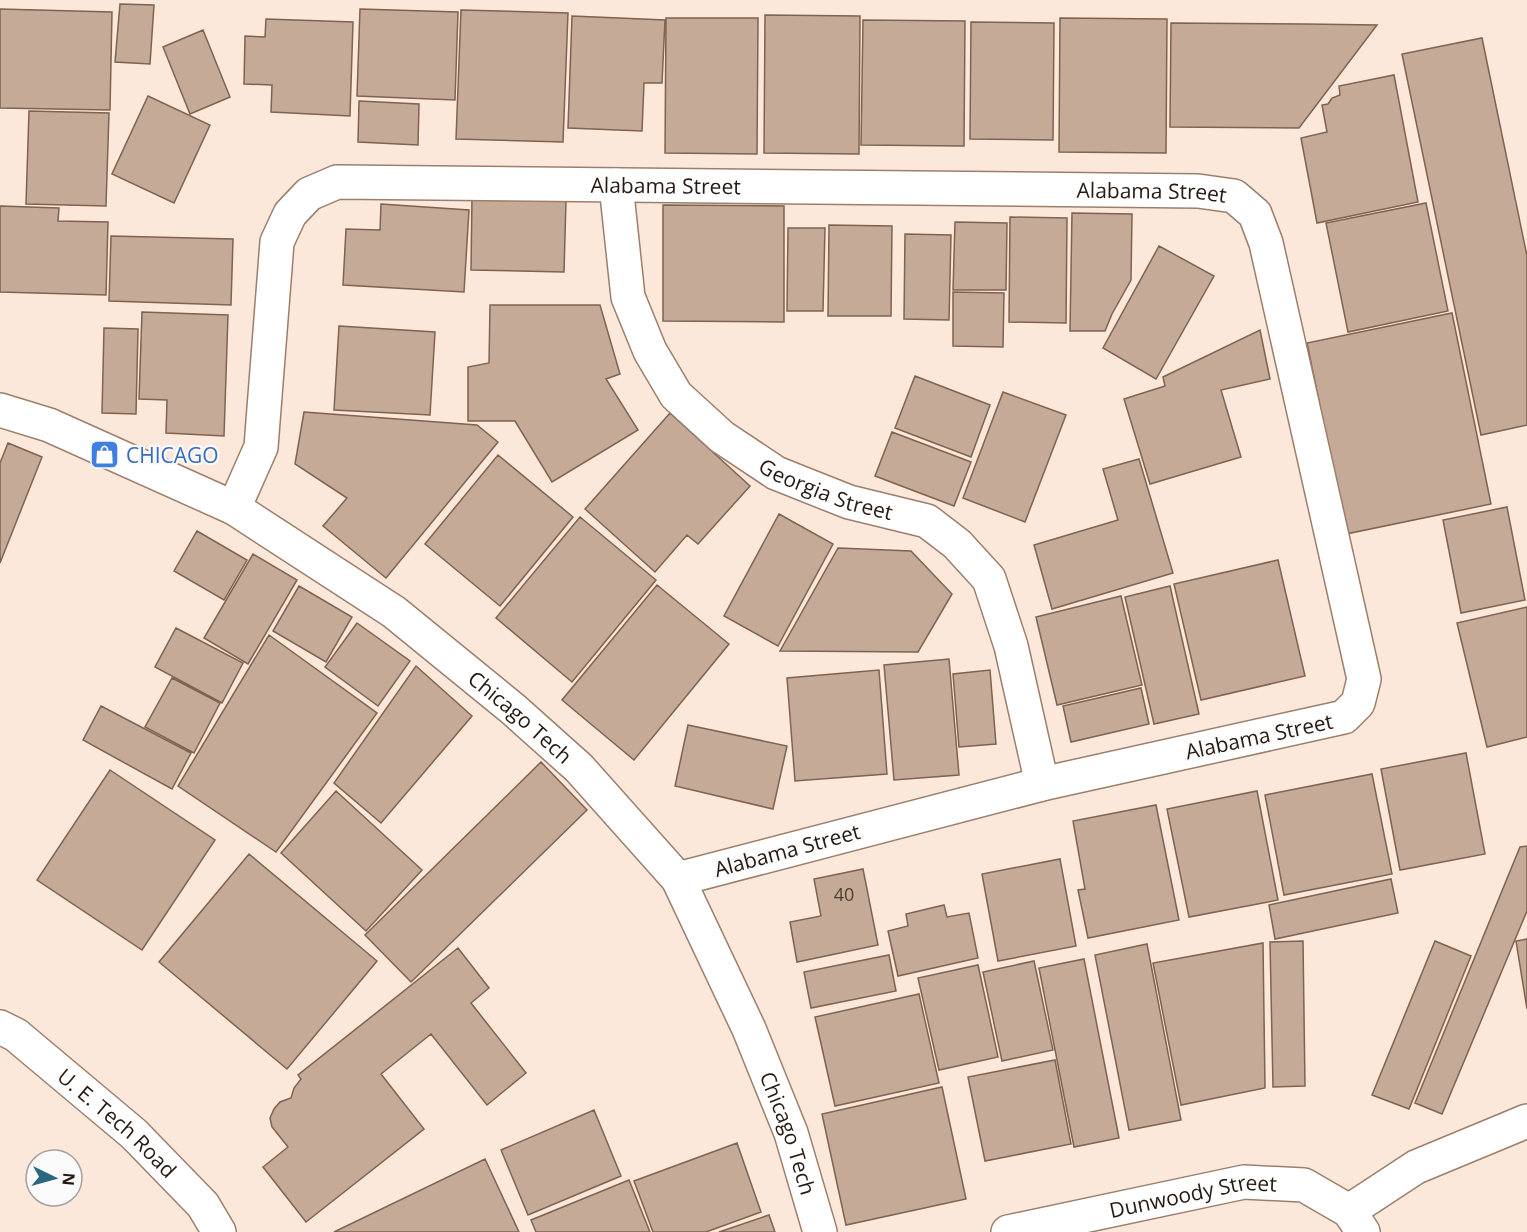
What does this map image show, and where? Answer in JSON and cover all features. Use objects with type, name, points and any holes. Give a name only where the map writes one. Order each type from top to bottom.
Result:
[{"type":"street","name":"Alabama Street","points":[[234,508],[261,447],[277,242],[290,214],[309,194],[337,182],[1198,190],[1234,196],[1255,214],[1266,243],[1364,679],[1358,703],[1344,717],[1042,784],[678,879]]},
{"type":"street","name":"Georgia Street","points":[[616,185],[628,297],[650,351],[676,395],[722,436],[776,473],[849,502],[927,521],[957,544],[989,579],[1011,646],[1042,784]]},
{"type":"street","name":"Chicago Tech","points":[[0,410],[49,425],[234,508],[394,612],[513,709],[579,768],[678,879],[749,1029],[791,1133],[820,1232]]},
{"type":"street","name":"U. E. Tech Road","points":[[0,1027],[16,1035],[134,1134],[203,1205],[219,1232]]},
{"type":"street","points":[[1356,1222],[1416,1167],[1527,1122]]},
{"type":"street","name":"Dunwoody Street","points":[[1008,1232],[1244,1182],[1304,1185],[1356,1222]]},
{"type":"building","points":[[120,4],[154,5],[150,64],[115,62]]},
{"type":"building","points":[[0,9],[112,12],[110,110],[0,108]]},
{"type":"building","points":[[360,9],[458,12],[455,100],[357,96]]},
{"type":"building","points":[[461,10],[568,13],[563,142],[456,139]]},
{"type":"building","points":[[765,15],[860,16],[859,154],[764,153]]},
{"type":"building","points":[[572,16],[665,20],[662,83],[644,83],[642,131],[568,128]]},
{"type":"building","points":[[666,18],[758,18],[757,154],[665,153]]},
{"type":"building","points":[[1060,18],[1167,19],[1166,153],[1059,152]]},
{"type":"building","points":[[266,19],[353,22],[350,116],[271,112],[272,85],[244,84],[245,36],[265,37]]},
{"type":"building","points":[[863,20],[965,21],[964,146],[861,145]]},
{"type":"building","points":[[971,22],[1054,23],[1053,140],[970,139]]},
{"type":"building","points":[[1171,23],[1377,25],[1299,128],[1170,127]]},
{"type":"building","points":[[203,30],[230,97],[190,114],[163,47]]},
{"type":"building","points":[[1482,38],[1527,256],[1527,425],[1481,435],[1402,54]]},
{"type":"building","points":[[1394,75],[1418,202],[1317,223],[1301,138],[1327,132],[1322,105],[1328,104],[1332,98],[1340,95],[1339,86]]},
{"type":"building","points":[[148,96],[210,125],[174,203],[112,174]]},
{"type":"building","points":[[359,101],[419,104],[418,145],[358,142]]},
{"type":"building","points":[[29,111],[109,113],[106,206],[26,204]]},
{"type":"building","points":[[472,198],[566,200],[564,272],[471,270]]},
{"type":"building","points":[[1426,203],[1448,311],[1348,332],[1326,223]]},
{"type":"building","points":[[381,204],[469,210],[464,292],[343,285],[346,229],[380,230]]},
{"type":"building","points":[[663,205],[784,206],[784,322],[663,321]]},
{"type":"building","points":[[0,206],[59,208],[58,221],[108,222],[106,295],[0,292]]},
{"type":"building","points":[[1072,213],[1132,214],[1131,280],[1105,331],[1070,331]]},
{"type":"building","points":[[1010,217],[1067,218],[1066,323],[1009,322]]},
{"type":"building","points":[[955,222],[1007,223],[1006,290],[953,290]]},
{"type":"building","points":[[829,225],[892,226],[891,316],[828,316]]},
{"type":"building","points":[[788,228],[825,228],[823,311],[787,311]]},
{"type":"building","points":[[905,234],[951,235],[949,320],[904,319]]},
{"type":"building","points":[[111,236],[233,239],[231,305],[109,301]]},
{"type":"building","points":[[1159,246],[1214,276],[1156,379],[1103,348]]},
{"type":"building","points":[[953,292],[1004,293],[1003,347],[953,346]]},
{"type":"building","points":[[490,305],[600,305],[620,374],[606,379],[638,430],[552,482],[515,421],[468,421],[468,367],[489,363]]},
{"type":"building","points":[[142,312],[228,315],[224,436],[166,433],[167,400],[139,399]]},
{"type":"building","points":[[1452,313],[1491,504],[1346,534],[1307,343]]},
{"type":"building","points":[[339,326],[435,332],[430,415],[334,410]]},
{"type":"building","points":[[104,328],[138,329],[136,414],[102,413]]},
{"type":"building","points":[[1260,330],[1270,379],[1221,390],[1241,457],[1150,484],[1124,399],[1165,386],[1163,377]]},
{"type":"building","points":[[915,376],[990,405],[971,457],[895,428]]},
{"type":"building","points":[[1003,392],[1066,415],[1025,522],[963,498]]},
{"type":"building","points":[[304,412],[477,425],[498,442],[386,578],[323,526],[347,498],[295,464]]},
{"type":"building","points":[[670,413],[750,486],[698,544],[687,535],[655,572],[585,509]]},
{"type":"building","points":[[892,432],[971,462],[954,506],[875,476]]},
{"type":"building","points":[[8,443],[42,457],[0,563],[0,463]]},
{"type":"building","points":[[498,455],[573,517],[500,606],[425,544]]},
{"type":"building","points":[[1139,459],[1173,573],[1052,609],[1034,545],[1118,520],[1103,469]]},
{"type":"building","points":[[1507,507],[1525,600],[1461,613],[1443,520]]},
{"type":"building","points":[[779,514],[833,544],[778,646],[724,616]]},
{"type":"building","points":[[580,517],[656,580],[572,682],[496,618]]},
{"type":"building","points":[[197,531],[247,560],[224,600],[174,571]]},
{"type":"building","points":[[838,548],[911,551],[952,594],[918,652],[780,651]]},
{"type":"building","points":[[253,554],[297,580],[248,664],[204,638]]},
{"type":"building","points":[[1278,560],[1305,676],[1201,700],[1174,584]]},
{"type":"building","points":[[657,585],[729,644],[634,760],[562,700]]},
{"type":"building","points":[[299,586],[352,617],[326,662],[273,631]]},
{"type":"building","points":[[1170,586],[1199,714],[1154,724],[1125,597]]},
{"type":"building","points":[[1121,596],[1142,685],[1057,705],[1036,617]]},
{"type":"building","points":[[1527,607],[1527,737],[1487,747],[1457,623]]},
{"type":"building","points":[[357,623],[410,661],[378,706],[325,667]]},
{"type":"building","points":[[176,628],[243,663],[222,703],[155,667]]},
{"type":"building","points":[[269,635],[377,713],[276,852],[178,786]]},
{"type":"building","points":[[949,659],[959,775],[894,780],[884,665]]},
{"type":"building","points":[[416,666],[472,716],[381,823],[334,783]]},
{"type":"building","points":[[879,670],[887,774],[795,781],[787,678]]},
{"type":"building","points":[[990,670],[996,744],[959,747],[953,674]]},
{"type":"building","points":[[172,678],[220,703],[194,753],[145,727]]},
{"type":"building","points":[[1141,688],[1149,724],[1071,742],[1063,706]]},
{"type":"building","points":[[101,706],[191,753],[172,789],[83,740]]},
{"type":"building","points":[[688,725],[787,746],[773,809],[675,786]]},
{"type":"building","points":[[1466,753],[1485,854],[1400,870],[1381,769]]},
{"type":"building","points":[[541,762],[587,810],[411,982],[365,935]]},
{"type":"building","points":[[110,770],[215,840],[142,950],[37,880]]},
{"type":"building","points":[[1372,774],[1392,874],[1284,895],[1265,795]]},
{"type":"building","points":[[336,791],[422,870],[366,931],[281,853]]},
{"type":"building","points":[[1257,791],[1278,900],[1189,917],[1167,809]]},
{"type":"building","points":[[1156,805],[1179,920],[1088,938],[1078,890],[1085,889],[1073,821]]},
{"type":"building","points":[[1527,846],[1527,911],[1442,1114],[1415,1103],[1520,847]]},
{"type":"building","points":[[249,854],[377,961],[287,1069],[159,962]]},
{"type":"building","points":[[1060,859],[1076,946],[998,961],[982,874]]},
{"type":"building","points":[[863,869],[878,945],[797,962],[790,922],[821,916],[814,879]]},
{"type":"building","points":[[1391,879],[1398,913],[1275,939],[1269,905]]},
{"type":"building","points":[[944,905],[947,917],[969,913],[978,958],[898,976],[888,931],[908,926],[906,914]]},
{"type":"building","points":[[1527,939],[1527,1009],[1516,941]]},
{"type":"building","points":[[1303,941],[1305,1086],[1273,1087],[1270,942]]},
{"type":"building","points":[[1435,941],[1471,956],[1409,1109],[1372,1095]]},
{"type":"building","points":[[1263,943],[1265,1088],[1181,1105],[1153,963]]},
{"type":"building","points":[[1147,944],[1181,1120],[1129,1130],[1095,955]]},
{"type":"building","points":[[458,948],[489,988],[471,1003],[526,1073],[487,1105],[431,1034],[381,1074],[424,1129],[306,1222],[263,1167],[288,1147],[272,1127],[270,1118],[274,1109],[280,1102],[291,1098],[294,1088],[301,1079],[298,1075]]},
{"type":"building","points":[[889,955],[896,991],[811,1008],[804,972]]},
{"type":"building","points":[[1084,959],[1119,1138],[1074,1147],[1039,968]]},
{"type":"building","points":[[1034,961],[1053,1050],[1002,1061],[983,972]]},
{"type":"building","points":[[978,965],[998,1057],[939,1070],[918,978]]},
{"type":"building","points":[[919,994],[939,1083],[835,1106],[815,1017]]},
{"type":"building","points":[[1055,1060],[1071,1144],[985,1161],[968,1077]]},
{"type":"building","points":[[942,1087],[966,1199],[846,1225],[822,1114]]},
{"type":"building","points":[[594,1110],[621,1176],[528,1215],[501,1150]]},
{"type":"building","points":[[737,1143],[761,1212],[706,1232],[653,1232],[634,1181]]},
{"type":"building","points":[[485,1159],[519,1232],[334,1232]]},
{"type":"building","points":[[629,1180],[650,1232],[536,1232],[531,1220]]},
{"type":"building","points":[[769,1215],[775,1232],[719,1232]]},
{"type":"place","name":"CHICAGO","points":[[105,455]]}]
